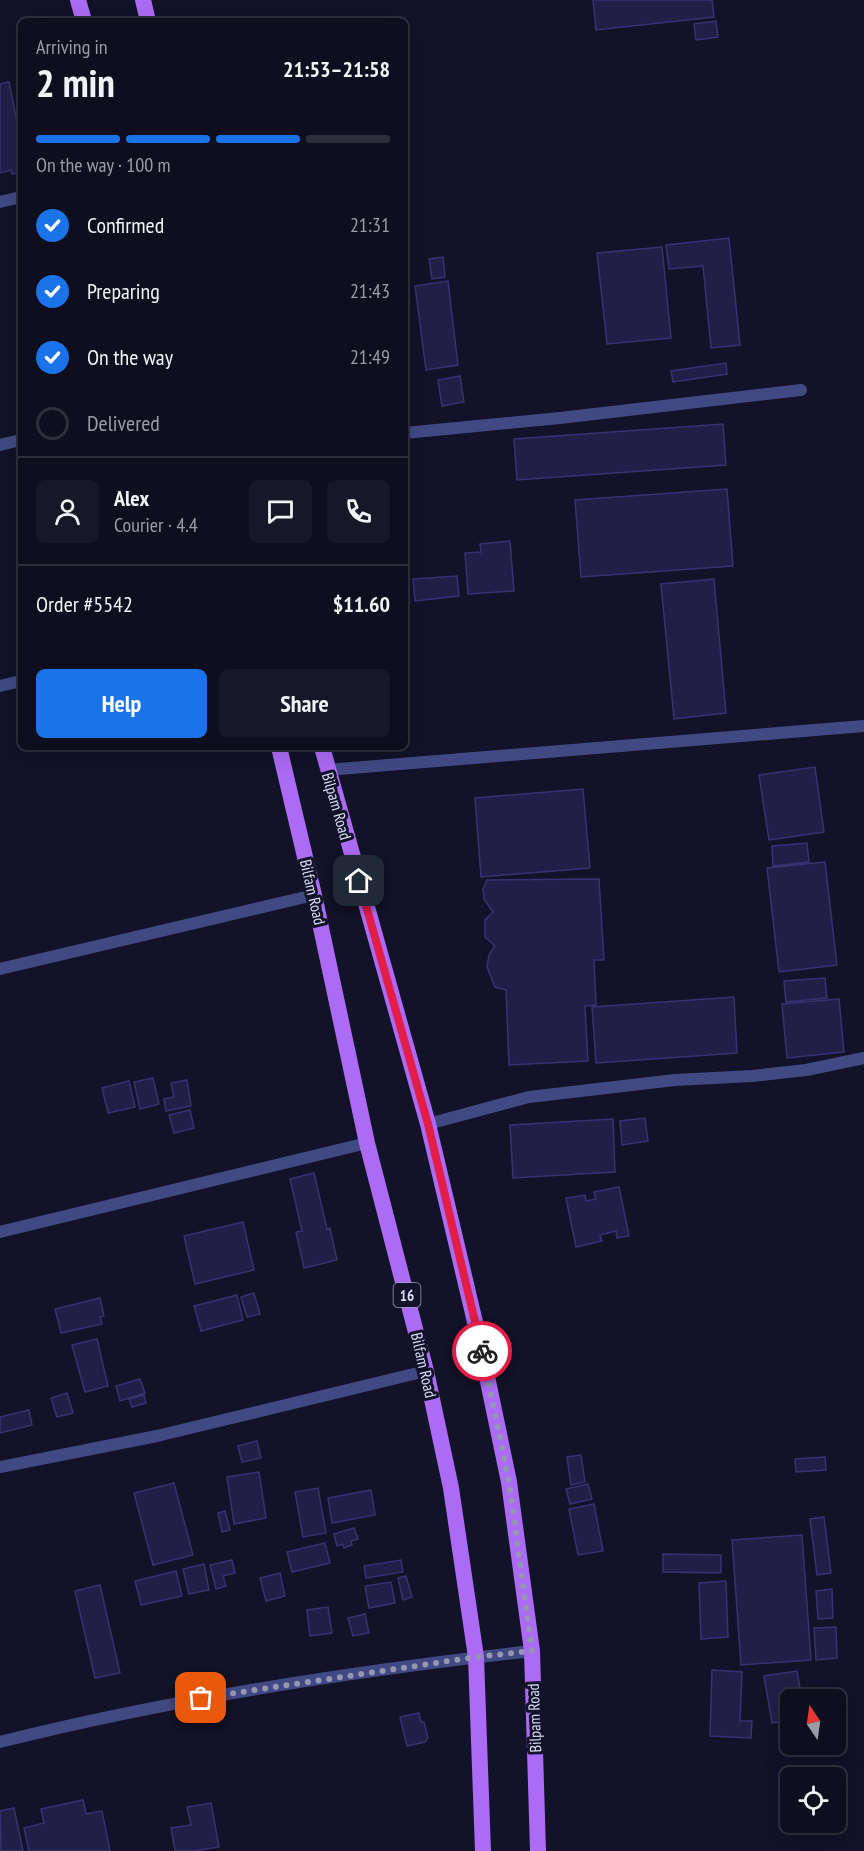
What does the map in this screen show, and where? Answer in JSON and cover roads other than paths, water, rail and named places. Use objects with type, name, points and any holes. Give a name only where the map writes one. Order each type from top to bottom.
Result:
[{"type":"main road","points":[[78,0],[83,18]]},
{"type":"main road","points":[[143,0],[147,18]]},
{"type":"main road","name":"Bilfam Road","points":[[280,750],[314,895],[367,1143],[426,1371],[451,1488],[476,1657],[483,1851]]},
{"type":"main road","name":"Bilpam Road","points":[[323,750],[428,1124],[480,1343],[509,1482],[532,1651],[538,1851]]},
{"type":"street","points":[[0,202],[18,198]]},
{"type":"street","points":[[408,433],[801,390]]},
{"type":"street","points":[[0,445],[18,441]]},
{"type":"street","points":[[0,686],[18,682]]},
{"type":"street","points":[[327,770],[864,726]]},
{"type":"street","points":[[0,969],[314,895]]},
{"type":"street","points":[[428,1124],[529,1097],[675,1080],[752,1076],[806,1070],[864,1058]]},
{"type":"street","points":[[0,1232],[367,1143]]},
{"type":"street","points":[[0,1467],[157,1436],[426,1371]]},
{"type":"street","points":[[0,1742],[61,1726],[224,1693],[532,1651]]}]
